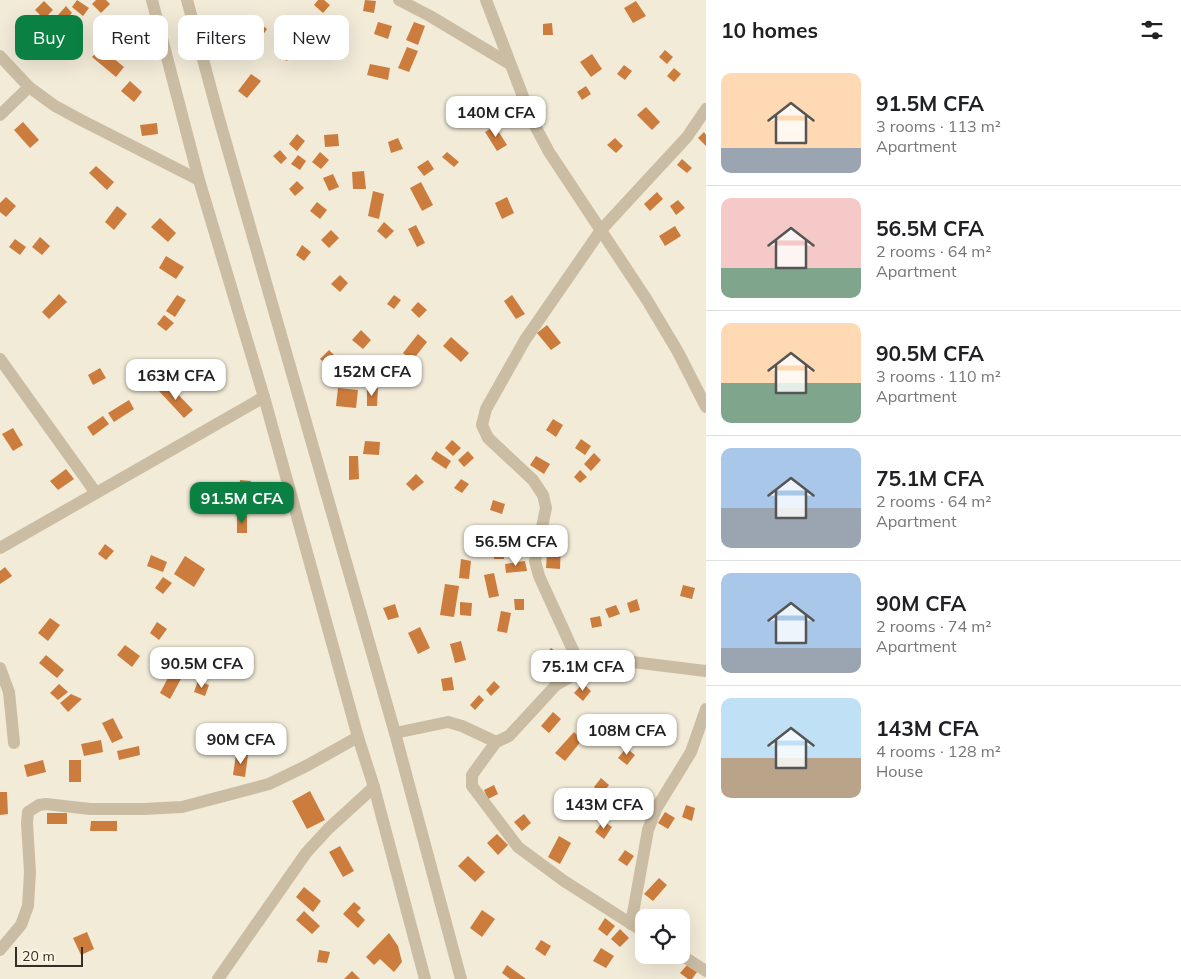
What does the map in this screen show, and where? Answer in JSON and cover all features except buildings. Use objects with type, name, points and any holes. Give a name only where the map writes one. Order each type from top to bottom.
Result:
[{"type":"street","points":[[152,0],[199,180],[264,397],[358,737],[374,787],[425,979]]},
{"type":"street","points":[[187,0],[218,115],[395,733],[461,979]]},
{"type":"street","points":[[399,0],[430,16],[510,64]]},
{"type":"street","points":[[486,0],[532,120],[549,152],[647,300],[705,401]]},
{"type":"street","points":[[0,56],[29,87],[55,106],[199,180]]},
{"type":"street","points":[[0,115],[29,87]]},
{"type":"street","points":[[582,670],[539,576],[535,561],[546,508],[543,495],[533,480],[488,438],[482,424],[486,409],[525,340],[601,230],[687,137],[706,109]]},
{"type":"street","points":[[0,359],[96,493]]},
{"type":"street","points":[[0,548],[264,397]]},
{"type":"street","points":[[635,926],[518,847],[472,786],[472,775],[496,742],[509,736],[556,686],[582,670],[608,659],[706,670]]},
{"type":"street","points":[[0,668],[10,692],[14,743]]},
{"type":"street","points":[[631,924],[650,822],[691,752],[706,709]]},
{"type":"street","points":[[395,733],[448,722],[462,726],[496,742]]},
{"type":"street","points":[[0,950],[20,924],[28,906],[30,872],[27,823],[28,812],[32,808],[46,804],[90,809],[182,807],[269,784],[358,737]]},
{"type":"street","points":[[218,979],[306,854],[328,828],[374,787]]},
{"type":"street","points":[[690,961],[706,971]]}]
